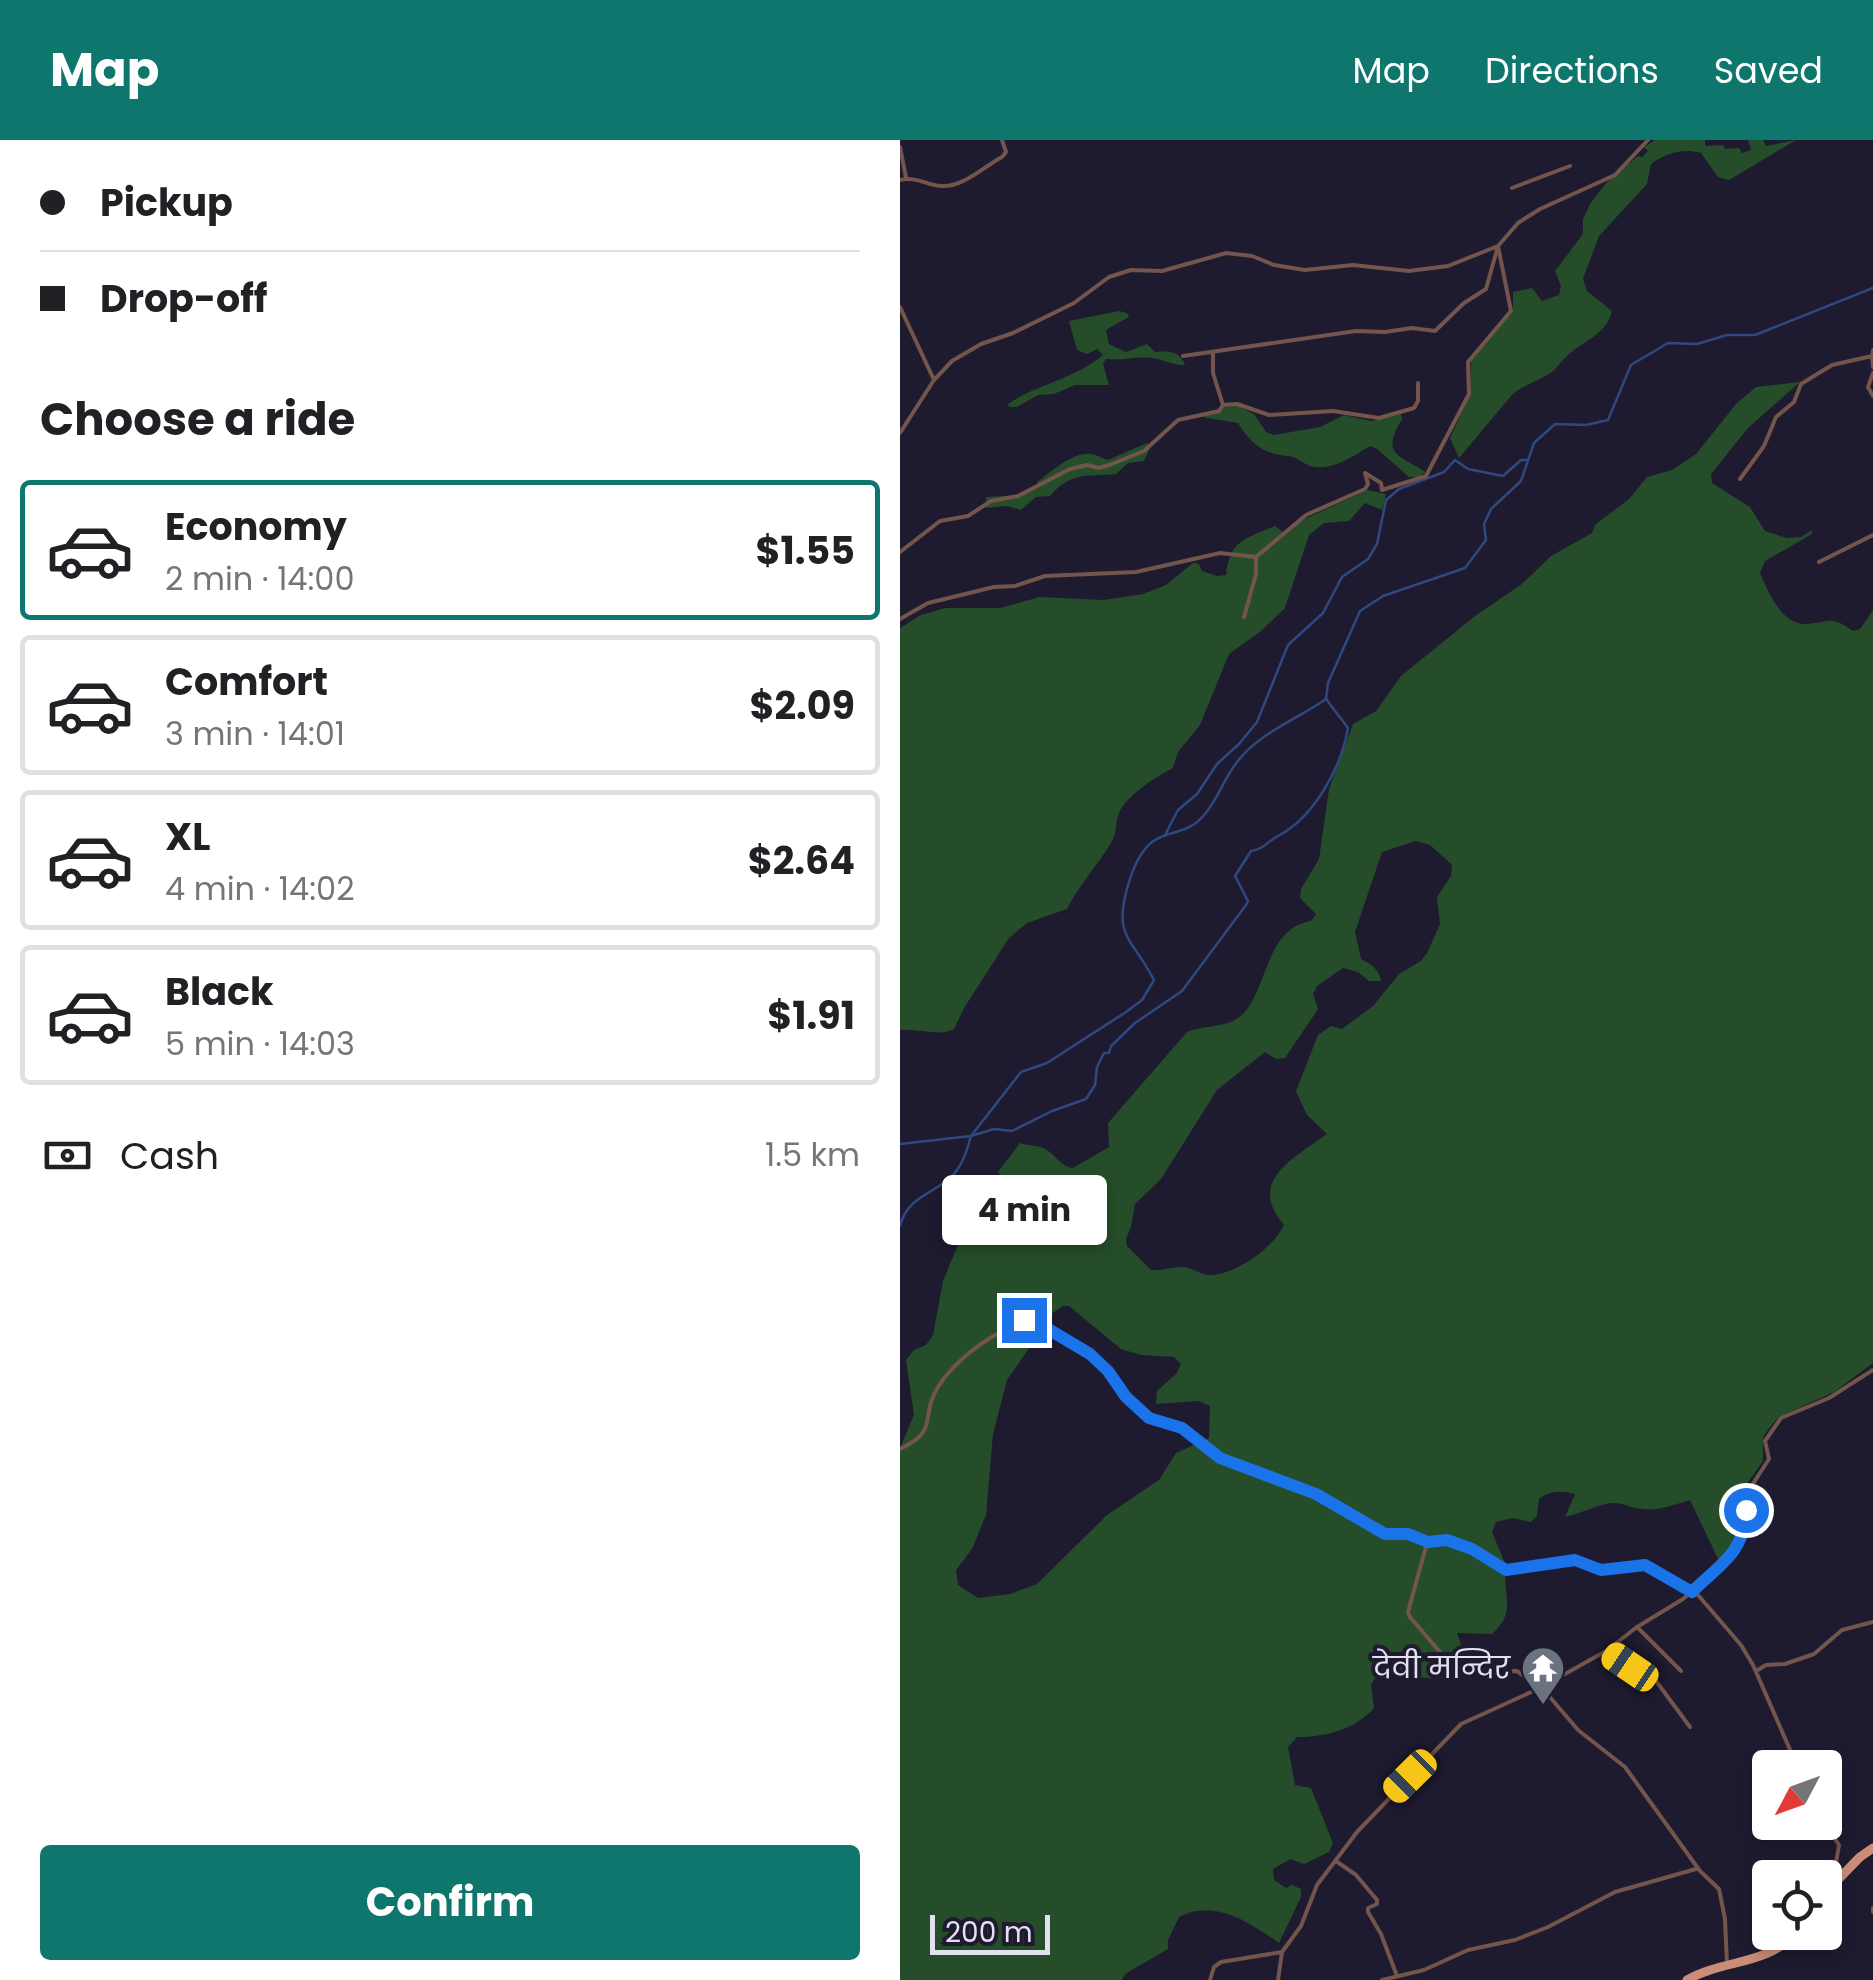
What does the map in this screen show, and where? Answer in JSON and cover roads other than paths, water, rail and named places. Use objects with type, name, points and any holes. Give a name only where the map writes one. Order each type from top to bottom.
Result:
[{"type":"main road","points":[[1842,1875],[1873,1848]]},
{"type":"main road","points":[[1687,1980],[1705,1970],[1758,1958],[1773,1950]]},
{"type":"street","points":[[900,147],[903,179],[951,186],[1002,157],[1006,152],[1002,140]]},
{"type":"street","points":[[1183,356],[1356,331],[1435,331],[1486,289],[1498,246],[1518,222],[1615,174],[1648,140]]},
{"type":"street","points":[[1512,188],[1570,166]]},
{"type":"street","points":[[900,433],[934,380],[952,361],[1074,304],[1102,281],[1120,273],[1162,271],[1226,253],[1304,270],[1352,265],[1409,271],[1448,266],[1498,246]]},
{"type":"street","points":[[900,618],[928,602],[1015,586],[1045,576],[1136,572],[1220,553],[1256,557],[1306,515],[1365,489],[1365,473],[1381,483],[1382,490],[1426,476],[1469,394],[1468,362],[1511,311],[1498,246]]},
{"type":"street","points":[[900,307],[934,380]]},
{"type":"street","points":[[1212,352],[1223,404]]},
{"type":"street","points":[[1740,479],[1764,446],[1776,417],[1794,402],[1801,384],[1832,365],[1872,353],[1868,387],[1873,396]]},
{"type":"street","points":[[900,552],[940,521],[968,516],[991,501],[1018,496],[1070,469],[1087,465],[1099,468],[1144,450],[1178,420],[1211,415],[1223,404],[1237,404],[1268,415],[1333,412],[1379,418],[1414,408],[1418,383]]},
{"type":"street","points":[[1818,562],[1873,535]]},
{"type":"street","points":[[1244,616],[1256,574],[1256,557]]},
{"type":"street","points":[[900,1449],[921,1438],[932,1400],[954,1368],[990,1336],[1030,1318],[1090,1354],[1149,1418],[1182,1428],[1220,1458],[1316,1494],[1385,1534],[1408,1534],[1428,1542],[1447,1540],[1472,1549],[1506,1570],[1575,1560],[1601,1570],[1645,1565],[1706,1602],[1741,1645],[1790,1750]]},
{"type":"street","points":[[1278,1980],[1282,1952],[1300,1926],[1318,1885],[1365,1822],[1462,1724],[1540,1688],[1606,1651],[1637,1626],[1692,1592],[1738,1548],[1745,1531],[1750,1490],[1769,1459],[1765,1441],[1780,1418],[1830,1398],[1873,1370]]},
{"type":"street","points":[[1428,1542],[1410,1604],[1410,1618],[1451,1665],[1468,1672],[1512,1669],[1540,1688],[1578,1730],[1625,1767],[1698,1868],[1719,1890],[1727,1965]]},
{"type":"street","points":[[1756,1672],[1766,1665],[1786,1664],[1814,1654],[1842,1630],[1873,1622]]},
{"type":"street","points":[[1637,1626],[1680,1671]]},
{"type":"street","points":[[1606,1651],[1642,1678],[1656,1681],[1690,1727]]},
{"type":"street","points":[[1336,1861],[1377,1900],[1378,1904],[1368,1908],[1368,1912],[1382,1934],[1397,1976]]},
{"type":"street","points":[[1382,1980],[1424,1970],[1468,1950],[1516,1940],[1615,1892],[1698,1868]]},
{"type":"street","points":[[1210,1980],[1214,1967],[1221,1962],[1282,1952]]},
{"type":"waterway","points":[[900,1144],[971,1136],[1021,1072],[1047,1063],[1142,1000],[1154,980],[1127,935],[1122,914],[1131,877],[1144,850],[1158,838],[1198,821],[1252,746],[1326,699],[1328,683],[1360,611],[1383,596],[1465,568],[1486,540],[1484,524],[1491,509],[1521,481],[1534,443],[1555,424],[1586,425],[1608,420],[1631,365],[1668,343],[1697,344],[1727,335],[1755,335],[1873,288]]},
{"type":"waterway","points":[[1166,833],[1178,810],[1197,794],[1217,764],[1257,722],[1288,645],[1323,613],[1342,577],[1368,559],[1377,544],[1386,500],[1399,489],[1444,472],[1455,460],[1468,469],[1503,476],[1526,460]]},
{"type":"waterway","points":[[900,1226],[916,1201],[956,1171],[971,1136],[994,1129],[1012,1131],[1086,1099],[1095,1085],[1104,1053],[1109,1053],[1111,1046],[1135,1023],[1182,991],[1248,901],[1235,876],[1251,851],[1303,817],[1332,775],[1348,728],[1326,699]]},
{"type":"place","name":"देवी मन्दिर","points":[[1543,1706]]}]
